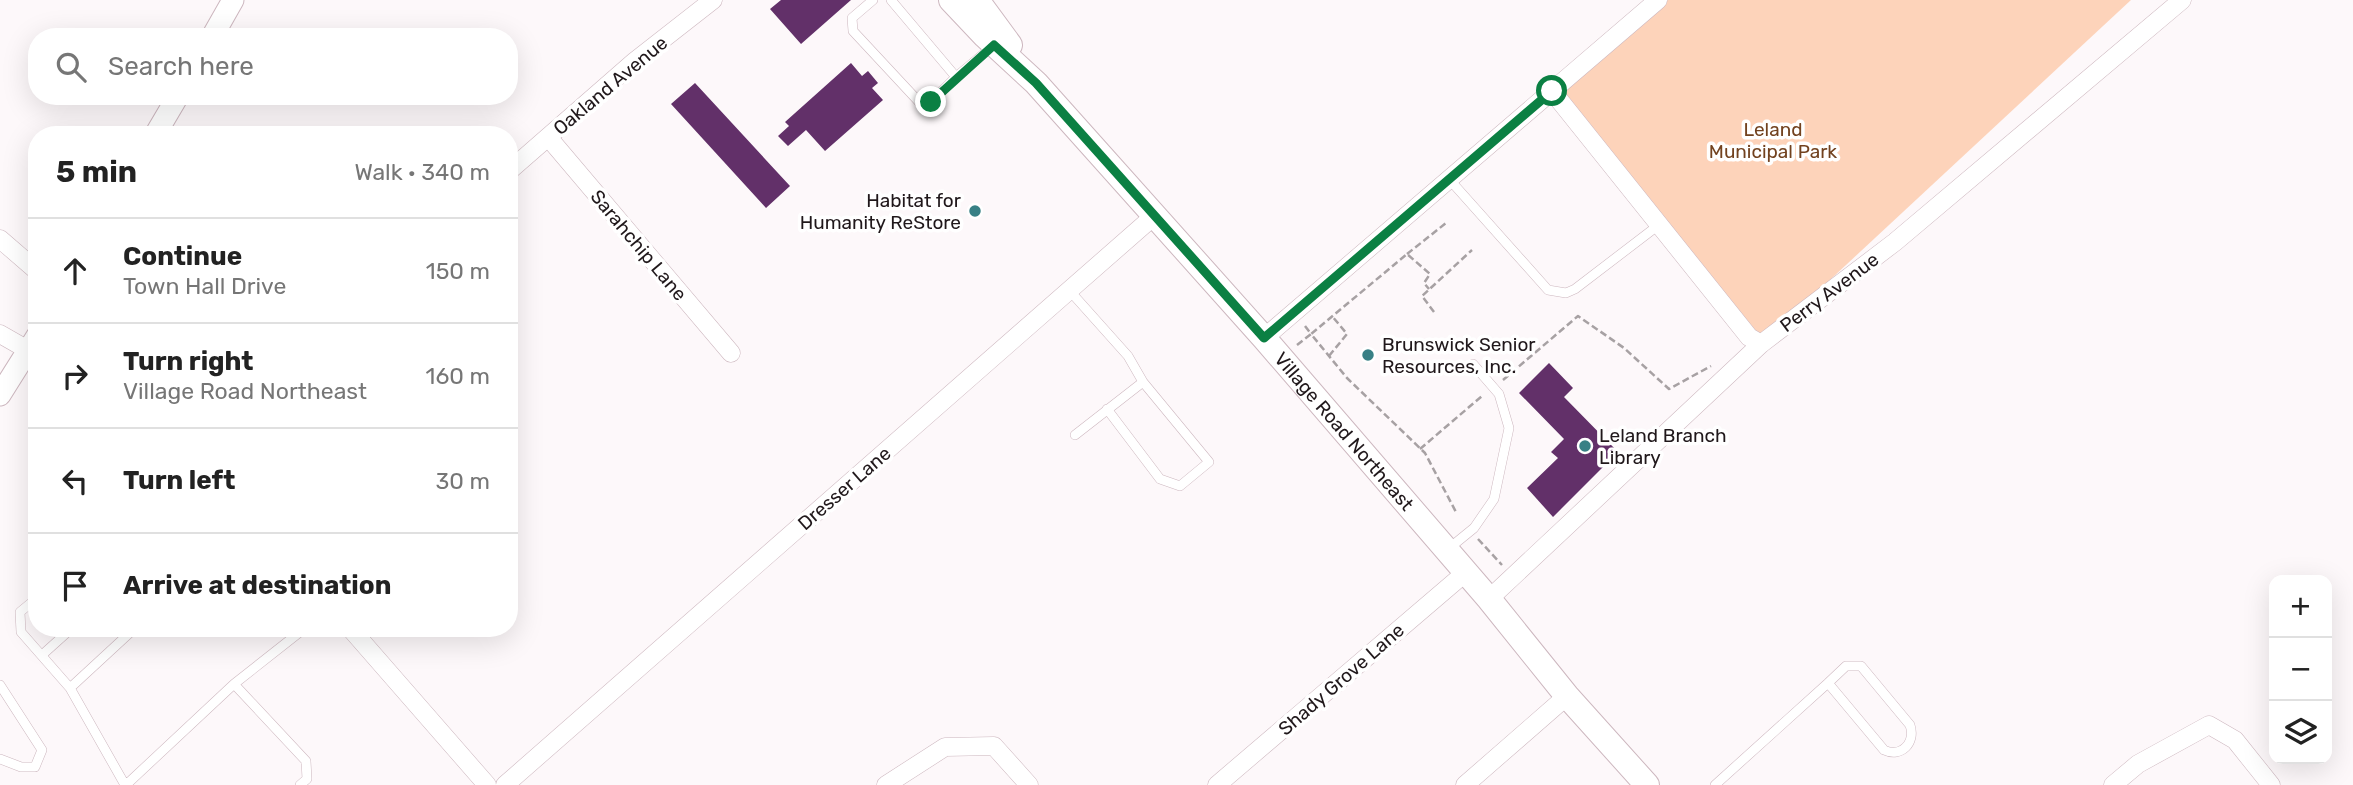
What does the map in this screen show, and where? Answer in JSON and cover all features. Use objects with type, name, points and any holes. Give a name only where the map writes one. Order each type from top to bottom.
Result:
[{"type":"main road","name":"Village Road Northeast","points":[[951,0],[994,45],[1036,83]]},
{"type":"main road","name":"Village Road Northeast","points":[[977,0],[1036,83],[1264,338],[1489,599],[1567,696],[1647,785]]},
{"type":"street","points":[[217,28],[233,0]]},
{"type":"street","name":"Oakland Avenue","points":[[518,164],[635,61],[713,0]]},
{"type":"street","points":[[1264,338],[1658,0]]},
{"type":"street","name":"Perry Avenue","points":[[1489,599],[1761,344],[1895,242],[2182,0]]},
{"type":"street","points":[[1552,91],[1749,337],[1761,344]]},
{"type":"street","points":[[160,126],[173,105]]},
{"type":"street","name":"Sarahchip Lane","points":[[548,137],[731,352]]},
{"type":"street","name":"Dresser Lane","points":[[505,785],[1154,216]]},
{"type":"street","points":[[0,239],[28,263]]},
{"type":"street","points":[[0,334],[28,342]]},
{"type":"street","points":[[0,395],[28,350]]},
{"type":"street","name":"Shady Grove Lane","points":[[1217,785],[1465,573]]},
{"type":"street","points":[[358,637],[487,785]]},
{"type":"street","points":[[1465,785],[1567,696]]},
{"type":"street","points":[[2113,785],[2138,764],[2209,725],[2235,740],[2271,785]]},
{"type":"street","points":[[886,785],[944,747],[994,746],[1029,785]]},
{"type":"lane","points":[[873,0],[852,18],[853,31],[920,103],[931,102],[994,45]]},
{"type":"lane","points":[[891,0],[956,77]]},
{"type":"lane","points":[[1449,179],[1548,290],[1555,292],[1575,289],[1660,224]]},
{"type":"lane","points":[[1069,290],[1128,356],[1143,382],[1209,462],[1180,486],[1160,480],[1107,409]]},
{"type":"lane","points":[[1446,551],[1474,528],[1494,499],[1510,428],[1499,394],[1474,363]]},
{"type":"lane","points":[[1075,435],[1143,382]]},
{"type":"lane","points":[[28,605],[20,612],[21,632],[70,688],[125,785],[234,684],[294,637]]},
{"type":"lane","points":[[42,655],[62,637]]},
{"type":"lane","points":[[70,688],[125,637]]},
{"type":"lane","points":[[1715,785],[1846,666],[1861,666],[1910,725],[1913,734],[1911,742],[1899,752],[1892,754],[1884,750],[1828,683]]},
{"type":"lane","points":[[234,684],[306,761],[307,779],[300,785]]},
{"type":"lane","points":[[0,685],[42,750],[36,767],[21,766],[0,759]]},
{"type":"path","points":[[1281,359],[1447,223]]},
{"type":"path","points":[[1434,312],[1422,296],[1472,250]]},
{"type":"path","points":[[1407,254],[1430,274],[1424,283],[1429,289]]},
{"type":"path","points":[[1329,356],[1347,334],[1332,316]]},
{"type":"path","points":[[1503,380],[1578,316],[1624,348],[1669,389],[1713,364]]},
{"type":"path","points":[[1311,334],[1420,449],[1457,514]]},
{"type":"path","points":[[1420,449],[1482,396]]},
{"type":"path","points":[[1476,536],[1513,576]]},
{"type":"green space","name":"Leland Municipal Park","points":[[1668,0],[2131,0],[1761,344],[1552,91]]},
{"type":"building","points":[[781,0],[851,0],[801,44],[770,9]]},
{"type":"building","points":[[851,63],[862,76],[868,71],[878,83],[872,88],[883,100],[825,151],[806,130],[788,146],[778,136],[789,126],[785,122]]},
{"type":"building","points":[[695,83],[790,186],[766,208],[671,104]]},
{"type":"building","name":"Leland Branch Library","points":[[1549,363],[1573,388],[1564,397],[1618,452],[1553,517],[1527,488],[1558,458],[1551,452],[1564,439],[1519,393]]},
{"type":"place","name":"Habitat for Humanity ReStore","points":[[975,211]]},
{"type":"place","name":"Brunswick Senior Resources, Inc.","points":[[1368,355]]},
{"type":"place","name":"Leland Branch Library","points":[[1585,446]]},
{"type":"route","points":[[931,102],[994,45],[1036,83],[1264,338],[1552,91]]}]
